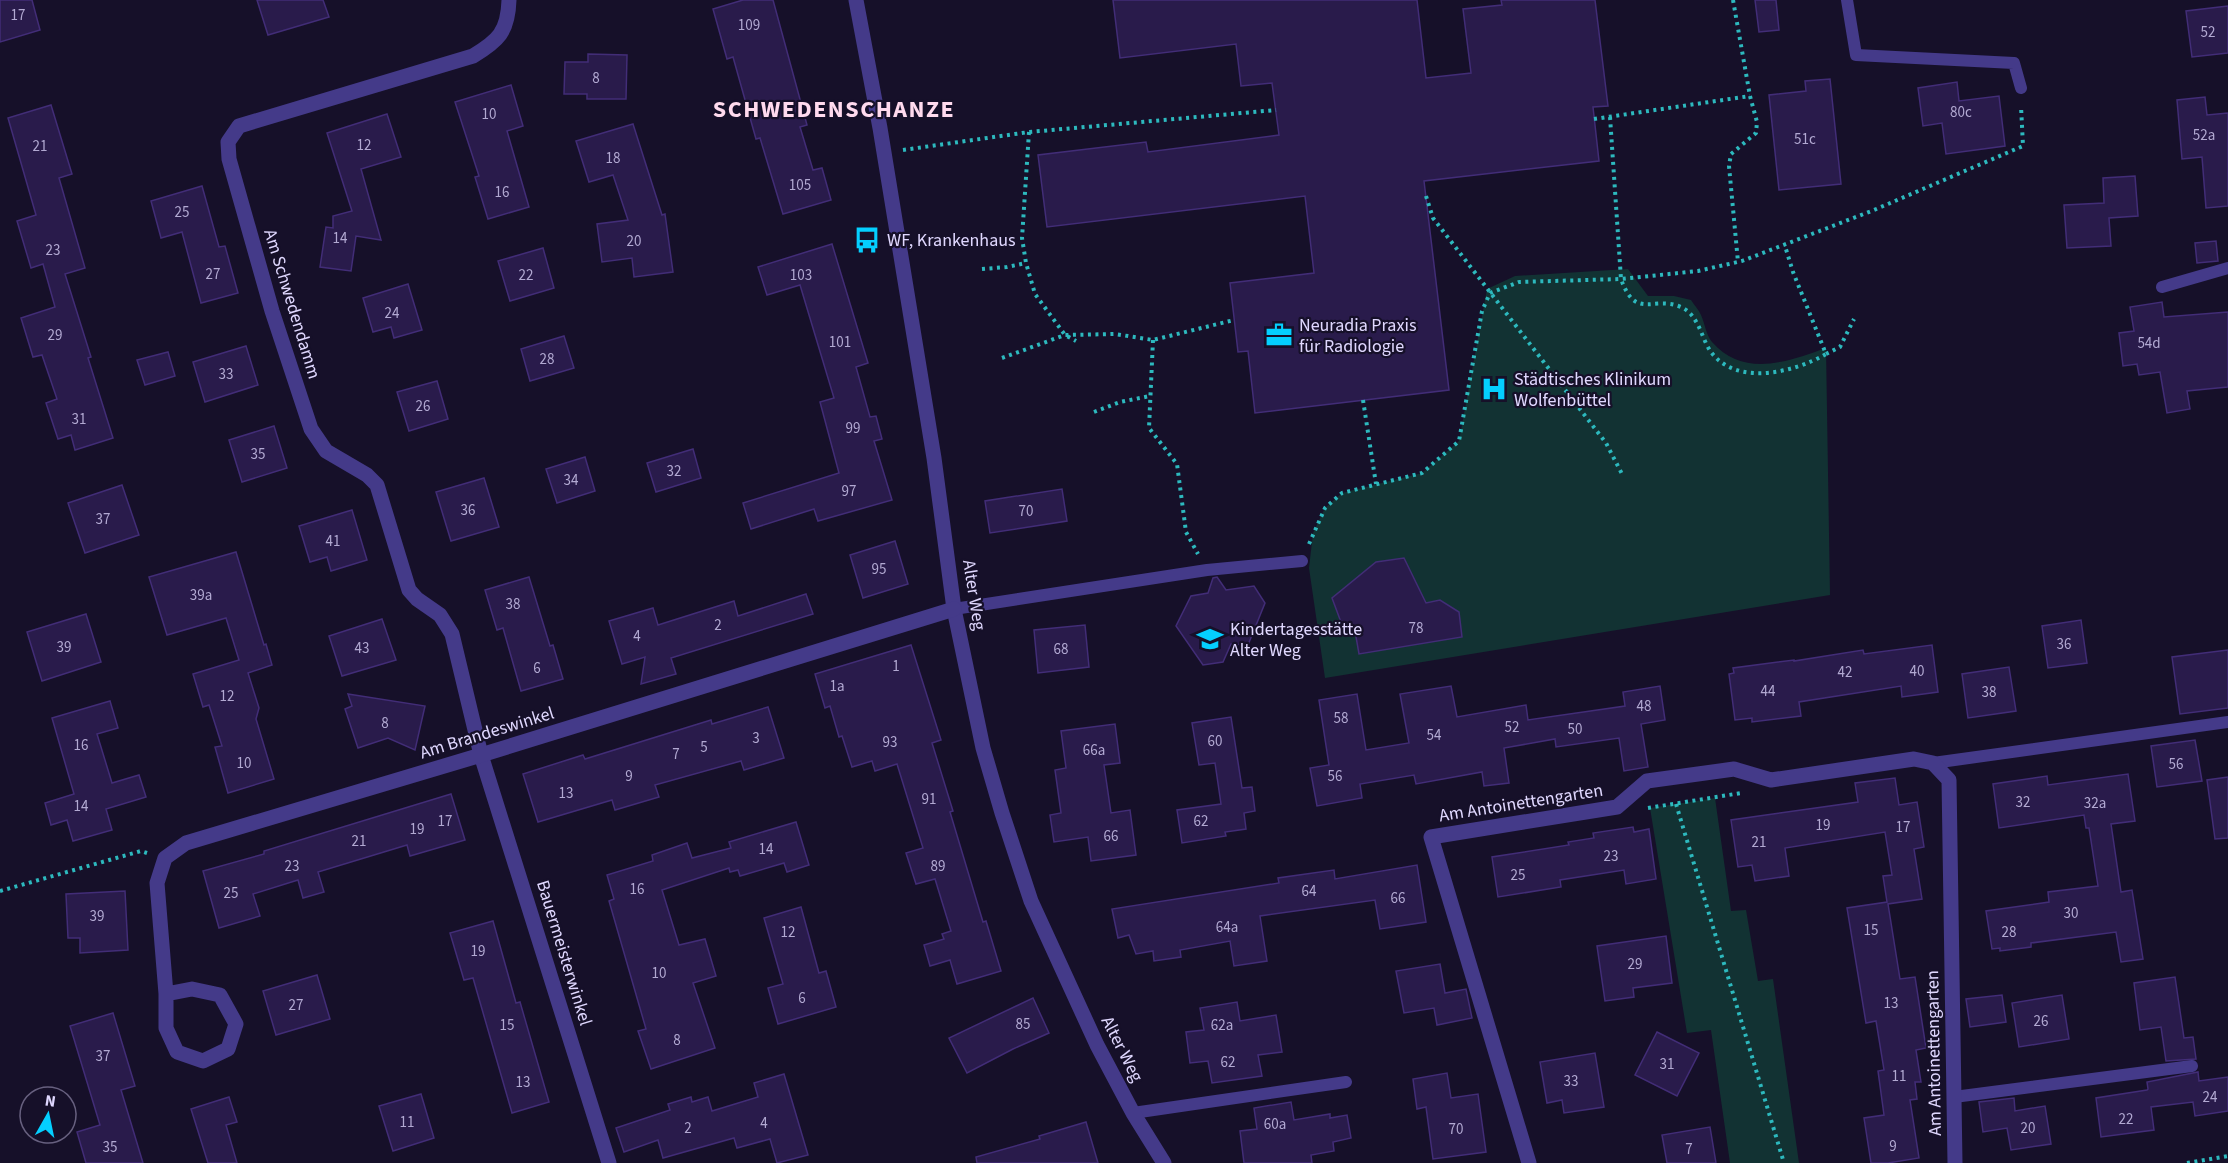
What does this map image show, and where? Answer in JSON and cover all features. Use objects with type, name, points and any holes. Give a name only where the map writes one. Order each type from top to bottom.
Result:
[{"type":"street","name":"Am Schwedendamm","points":[[481,755],[452,634],[440,615],[417,599],[409,590],[377,485],[367,475],[326,451],[310,429],[272,311],[229,159],[228,142],[239,126],[472,56],[493,45],[502,32],[509,11],[509,0]]},
{"type":"street","name":"Alter Weg","points":[[856,0],[884,152],[934,458],[954,609],[983,748],[1031,901],[1097,1045],[1133,1113],[1164,1163]]},
{"type":"street","name":"Am Brandeswinkel","points":[[165,858],[186,843],[481,755],[954,609]]},
{"type":"street","name":"Bauermeisterwinkel","points":[[481,755],[609,1163]]},
{"type":"street","name":"Am Antoinettengarten","points":[[1529,1163],[1431,837],[1617,807],[1647,781],[1734,769],[1772,780],[1914,759],[1933,763],[1949,780],[1955,1163]]},
{"type":"street","points":[[165,858],[157,883],[166,994],[166,1028],[177,1052],[203,1061],[228,1049],[236,1024],[220,995],[192,989],[166,994]]},
{"type":"lane","points":[[1847,0],[1856,55],[2014,63],[2021,87]]},
{"type":"lane","points":[[2162,287],[2228,268]]},
{"type":"lane","points":[[954,609],[1207,570],[1302,561]]},
{"type":"lane","points":[[1933,763],[2228,722]]},
{"type":"lane","points":[[1954,1097],[2192,1066]]},
{"type":"lane","points":[[1133,1113],[1346,1082]]},
{"type":"path","points":[[1733,0],[1750,96],[1757,122],[1755,133],[1731,154],[1729,165],[1738,262]]},
{"type":"path","points":[[1302,561],[1324,508],[1342,493],[1422,473],[1459,441],[1482,311],[1490,293],[1519,282],[1621,279],[1698,271],[1738,262],[1785,246],[1971,170],[2023,146],[2021,87]]},
{"type":"path","points":[[1594,119],[1750,96]]},
{"type":"path","points":[[884,152],[1029,132],[1276,110]]},
{"type":"path","points":[[1610,117],[1621,279],[1627,296],[1639,303],[1680,307],[1693,316],[1712,353],[1731,368],[1751,374],[1777,371],[1816,360],[1840,347],[1854,319]]},
{"type":"path","points":[[1029,132],[1022,238],[1026,263],[1035,294],[1065,335],[1076,341]]},
{"type":"path","points":[[1426,196],[1432,218],[1606,443],[1622,474]]},
{"type":"path","points":[[1785,246],[1826,354]]},
{"type":"path","points":[[982,269],[1026,263]]},
{"type":"path","points":[[1002,358],[1065,335],[1115,334],[1153,340],[1234,320]]},
{"type":"path","points":[[1153,340],[1149,428],[1177,464],[1186,532],[1207,570]]},
{"type":"path","points":[[1094,412],[1120,402],[1150,396]]},
{"type":"path","points":[[1364,400],[1376,484]]},
{"type":"path","points":[[1617,807],[1638,810],[1758,790],[1772,780]]},
{"type":"path","points":[[1676,804],[1784,1163]]},
{"type":"path","points":[[0,891],[141,851],[165,858]]},
{"type":"path","points":[[2187,1163],[2228,1156]]},
{"type":"green space","points":[[1628,269],[1648,296],[1674,296],[1691,300],[1700,313],[1712,342],[1724,353],[1738,360],[1766,364],[1781,362],[1826,348],[1830,595],[1325,678],[1309,568],[1313,533],[1325,508],[1342,493],[1422,473],[1459,441],[1487,289],[1515,276]]},
{"type":"green space","points":[[1715,798],[1731,911],[1746,910],[1758,981],[1773,979],[1799,1163],[1730,1163],[1711,1030],[1687,1033],[1650,808]]},
{"type":"building","points":[[0,0],[32,0],[40,30],[0,42]]},
{"type":"building","points":[[257,0],[323,0],[329,17],[268,35]]},
{"type":"building","points":[[743,0],[773,0],[807,125],[800,127],[813,170],[822,168],[831,200],[783,214],[760,138],[756,139],[733,57],[727,59],[713,9]]},
{"type":"building","points":[[1113,0],[1417,0],[1426,78],[1471,73],[1463,9],[1502,5],[1501,0],[1595,0],[1608,106],[1593,107],[1599,161],[1424,181],[1449,390],[1255,413],[1248,351],[1238,352],[1230,283],[1314,273],[1305,196],[1047,227],[1038,155],[1146,142],[1148,152],[1279,135],[1272,83],[1241,86],[1236,44],[1120,58]]},
{"type":"building","points":[[1755,0],[1776,0],[1779,30],[1759,32]]},
{"type":"building","points":[[2228,6],[2228,53],[2192,57],[2186,11]]},
{"type":"building","points":[[588,54],[627,55],[626,99],[587,99],[587,94],[564,94],[565,62],[588,62]]},
{"type":"building","points":[[1830,79],[1841,184],[1779,190],[1769,95],[1806,91],[1805,81]]},
{"type":"building","points":[[1957,82],[1959,101],[1999,96],[2005,146],[1946,154],[1942,123],[1923,126],[1918,88]]},
{"type":"building","points":[[511,85],[523,126],[507,131],[529,207],[488,219],[475,177],[479,176],[455,102]]},
{"type":"building","points":[[2205,97],[2207,115],[2228,113],[2228,206],[2206,208],[2202,157],[2182,159],[2177,100]]},
{"type":"building","points":[[51,105],[72,174],[59,178],[85,268],[65,274],[113,438],[75,450],[71,435],[58,439],[46,403],[57,399],[42,355],[33,357],[21,318],[55,307],[43,264],[31,268],[17,221],[36,215],[8,118]]},
{"type":"building","points":[[387,114],[401,157],[361,169],[381,240],[356,236],[351,271],[320,267],[326,227],[333,228],[333,216],[352,211],[327,133]]},
{"type":"building","points":[[633,124],[662,215],[665,214],[673,272],[634,277],[632,258],[602,262],[597,224],[628,220],[613,175],[589,182],[576,141]]},
{"type":"building","points":[[2135,176],[2138,216],[2109,218],[2111,246],[2067,248],[2064,205],[2104,203],[2103,178]]},
{"type":"building","points":[[202,186],[219,247],[225,246],[238,293],[201,303],[182,232],[161,238],[151,201]]},
{"type":"building","points":[[2216,241],[2218,261],[2197,263],[2195,243]]},
{"type":"building","points":[[832,244],[868,363],[856,367],[870,417],[876,416],[882,439],[874,441],[892,500],[818,521],[814,509],[751,529],[743,503],[839,473],[820,402],[834,398],[800,285],[767,295],[758,267]]},
{"type":"building","points":[[543,248],[554,288],[510,301],[498,261]]},
{"type":"building","points":[[408,284],[422,330],[394,338],[391,327],[373,332],[363,298]]},
{"type":"building","points":[[2162,302],[2164,317],[2228,312],[2228,387],[2187,391],[2190,409],[2167,413],[2160,372],[2139,375],[2137,364],[2123,366],[2119,333],[2134,331],[2130,307]]},
{"type":"building","points":[[564,336],[574,368],[530,381],[521,349]]},
{"type":"building","points":[[246,346],[258,385],[205,402],[193,362]]},
{"type":"building","points":[[168,352],[175,376],[145,385],[137,360]]},
{"type":"building","points":[[437,381],[448,419],[409,431],[397,392]]},
{"type":"building","points":[[274,426],[287,468],[242,482],[229,440]]},
{"type":"building","points":[[693,449],[701,478],[656,492],[647,463]]},
{"type":"building","points":[[585,457],[595,491],[557,503],[546,469]]},
{"type":"building","points":[[484,478],[499,527],[451,541],[436,492]]},
{"type":"building","points":[[122,485],[139,535],[85,553],[68,503]]},
{"type":"building","points":[[1062,489],[1067,521],[990,533],[985,501]]},
{"type":"building","points":[[352,510],[367,560],[331,571],[327,557],[310,562],[299,526]]},
{"type":"building","points":[[895,541],[908,584],[863,598],[850,555]]},
{"type":"building","points":[[236,552],[272,665],[248,673],[259,708],[256,719],[274,779],[228,793],[215,747],[222,746],[209,705],[203,707],[193,674],[239,660],[226,618],[167,635],[149,577]]},
{"type":"building","points":[[1404,558],[1426,603],[1440,600],[1459,612],[1462,637],[1359,654],[1355,631],[1345,633],[1332,598],[1376,562]]},
{"type":"building","points":[[529,577],[550,646],[553,645],[563,679],[521,691],[503,628],[497,630],[485,590]]},
{"type":"building","points":[[1217,577],[1226,590],[1254,586],[1265,603],[1248,645],[1231,644],[1223,662],[1203,665],[1176,626],[1191,596],[1208,593],[1213,578]]},
{"type":"building","points":[[806,594],[813,614],[671,658],[676,674],[641,684],[645,657],[622,664],[609,621],[653,608],[658,625],[734,601],[738,616]]},
{"type":"building","points":[[86,614],[101,662],[42,681],[27,632]]},
{"type":"building","points":[[382,619],[396,660],[342,676],[329,636]]},
{"type":"building","points":[[2081,620],[2087,663],[2048,668],[2042,626]]},
{"type":"building","points":[[1085,625],[1089,667],[1038,673],[1034,630]]},
{"type":"building","points":[[911,645],[941,740],[932,743],[953,811],[950,812],[983,922],[986,921],[1001,971],[957,984],[950,960],[930,966],[924,945],[944,939],[942,934],[951,931],[935,879],[916,884],[906,853],[923,848],[897,764],[875,771],[872,761],[852,767],[842,736],[839,737],[830,706],[825,708],[815,674]]},
{"type":"building","points":[[1932,645],[1938,692],[1902,697],[1901,686],[1799,702],[1801,716],[1752,722],[1752,718],[1735,720],[1729,674],[1734,673],[1733,668],[1863,650],[1864,654]]},
{"type":"building","points":[[2228,650],[2228,708],[2180,714],[2172,657]]},
{"type":"building","points":[[2009,667],[2016,711],[1968,718],[1962,674]]},
{"type":"building","points":[[1451,686],[1457,717],[1526,705],[1528,720],[1625,706],[1623,692],[1660,686],[1665,720],[1641,724],[1648,767],[1624,771],[1619,738],[1556,747],[1555,739],[1504,748],[1509,783],[1484,786],[1482,772],[1416,784],[1414,775],[1360,784],[1362,798],[1317,806],[1310,768],[1329,765],[1319,700],[1357,694],[1366,750],[1409,743],[1400,694]]},
{"type":"building","points":[[348,694],[425,706],[415,750],[388,738],[358,748],[345,709],[352,706]]},
{"type":"building","points":[[110,701],[118,728],[97,734],[112,783],[139,775],[146,797],[106,809],[112,830],[73,841],[67,820],[51,825],[45,803],[74,794],[52,718]]},
{"type":"building","points":[[768,707],[784,758],[744,770],[741,761],[655,785],[659,797],[615,810],[612,800],[538,822],[523,774],[583,755],[585,759],[711,720],[712,724]]},
{"type":"building","points":[[1231,717],[1242,788],[1252,787],[1255,811],[1244,813],[1246,829],[1225,832],[1226,836],[1182,843],[1177,810],[1221,804],[1215,763],[1199,765],[1192,723]]},
{"type":"building","points":[[1115,724],[1120,763],[1104,765],[1111,813],[1130,810],[1136,855],[1091,861],[1088,837],[1054,842],[1050,815],[1061,813],[1055,770],[1066,768],[1061,731]]},
{"type":"building","points":[[2195,740],[2202,781],[2157,787],[2151,746]]},
{"type":"building","points":[[2128,774],[2135,821],[2111,824],[2121,892],[2132,890],[2143,959],[2121,962],[2116,932],[2031,943],[2031,947],[2000,951],[2000,948],[1992,949],[1986,911],[2049,902],[2048,892],[2098,886],[2089,828],[2086,828],[2084,815],[1999,828],[1993,784],[2047,776],[2048,785]]},
{"type":"building","points":[[2228,777],[2228,838],[2215,839],[2207,780]]},
{"type":"building","points":[[1895,778],[1899,805],[1917,802],[1924,847],[1914,849],[1922,899],[1888,904],[1900,979],[1915,977],[1926,1048],[1916,1050],[1921,1082],[1915,1082],[1917,1099],[1910,1100],[1919,1158],[1871,1163],[1864,1118],[1884,1115],[1878,1071],[1884,1070],[1876,1021],[1866,1023],[1847,908],[1887,902],[1883,876],[1892,875],[1885,832],[1785,848],[1789,876],[1755,881],[1752,865],[1738,867],[1731,820],[1858,802],[1855,783]]},
{"type":"building","points":[[451,794],[465,840],[410,856],[407,845],[318,872],[324,892],[303,898],[298,880],[253,894],[260,916],[219,928],[203,871],[264,854],[264,851]]},
{"type":"building","points":[[796,822],[809,865],[787,872],[784,863],[740,876],[738,870],[730,872],[729,868],[662,890],[679,945],[705,939],[716,976],[693,983],[715,1048],[651,1069],[638,1031],[646,1029],[609,901],[614,899],[607,875],[653,861],[652,855],[687,843],[692,858],[731,848],[729,842]]},
{"type":"building","points":[[1633,827],[1634,832],[1649,829],[1656,879],[1626,884],[1624,870],[1560,880],[1561,887],[1498,897],[1492,857],[1569,845],[1568,842],[1594,838],[1593,833]]},
{"type":"building","points":[[1417,865],[1426,922],[1380,929],[1375,900],[1260,916],[1267,961],[1234,966],[1230,941],[1180,950],[1181,957],[1154,961],[1153,951],[1136,954],[1129,935],[1118,938],[1112,909],[1279,883],[1278,878],[1334,870],[1335,879]]},
{"type":"building","points":[[125,891],[128,950],[80,953],[80,938],[68,938],[66,894]]},
{"type":"building","points":[[801,907],[819,973],[826,971],[836,1007],[778,1024],[768,988],[783,984],[764,918]]},
{"type":"building","points":[[493,921],[516,1003],[520,1002],[549,1102],[512,1113],[473,978],[464,980],[450,933]]},
{"type":"building","points":[[1666,936],[1672,983],[1633,988],[1634,997],[1605,1001],[1597,946]]},
{"type":"building","points":[[1440,964],[1445,993],[1466,989],[1472,1018],[1437,1025],[1434,1008],[1404,1013],[1396,971]]},
{"type":"building","points":[[317,975],[330,1019],[276,1035],[263,991]]},
{"type":"building","points":[[2175,977],[2184,1038],[2193,1037],[2196,1059],[2166,1061],[2161,1027],[2140,1030],[2134,983]]},
{"type":"building","points":[[2002,995],[2006,1022],[1970,1027],[1966,999]]},
{"type":"building","points":[[2062,995],[2069,1039],[2019,1047],[2012,1003]]},
{"type":"building","points":[[1033,998],[1049,1033],[967,1073],[949,1038]]},
{"type":"building","points":[[1237,1002],[1240,1021],[1276,1015],[1282,1052],[1258,1055],[1262,1076],[1212,1083],[1208,1061],[1190,1063],[1186,1032],[1204,1030],[1200,1008]]},
{"type":"building","points":[[113,1013],[135,1086],[121,1090],[143,1163],[86,1163],[78,1132],[100,1125],[70,1026]]},
{"type":"building","points":[[1657,1032],[1699,1053],[1677,1096],[1635,1075]]},
{"type":"building","points":[[1595,1053],[1604,1107],[1564,1113],[1562,1100],[1547,1103],[1540,1062]]},
{"type":"building","points":[[2198,1072],[2199,1081],[2228,1077],[2228,1111],[2195,1116],[2193,1102],[2151,1107],[2154,1130],[2101,1137],[2096,1098],[2147,1090],[2147,1082]]},
{"type":"building","points":[[1447,1073],[1451,1098],[1478,1094],[1486,1152],[1433,1159],[1426,1107],[1417,1109],[1413,1079]]},
{"type":"building","points":[[784,1074],[808,1155],[777,1163],[770,1139],[737,1148],[734,1138],[663,1158],[658,1140],[624,1152],[616,1128],[670,1110],[668,1104],[691,1097],[692,1102],[708,1097],[712,1111],[758,1097],[754,1083]]},
{"type":"building","points":[[421,1094],[434,1138],[393,1151],[379,1106]]},
{"type":"building","points":[[229,1097],[237,1122],[226,1125],[237,1163],[208,1163],[191,1109]]},
{"type":"building","points":[[2014,1098],[2015,1111],[2045,1106],[2051,1144],[2011,1150],[2007,1128],[1983,1132],[1979,1102]]},
{"type":"building","points":[[1291,1102],[1294,1120],[1330,1114],[1330,1118],[1347,1115],[1351,1138],[1333,1142],[1334,1151],[1311,1155],[1312,1163],[1244,1163],[1240,1131],[1257,1129],[1254,1108]]},
{"type":"building","points":[[1086,1122],[1098,1163],[977,1163],[976,1157],[1040,1139],[1039,1136]]},
{"type":"building","points":[[1710,1127],[1716,1163],[1667,1163],[1662,1135]]},
{"type":"place","name":"WF, Krankenhaus","points":[[867,240]]},
{"type":"place","name":"Neuradia Praxis für Radiologie","points":[[1279,335]]},
{"type":"place","name":"Städtisches Klinikum Wolfenbüttel","points":[[1494,389]]},
{"type":"place","name":"Kindertagesstätte Alter Weg","points":[[1210,639]]},
{"type":"district","name":"SCHWEDENSCHANZE","points":[[834,109]]}]
